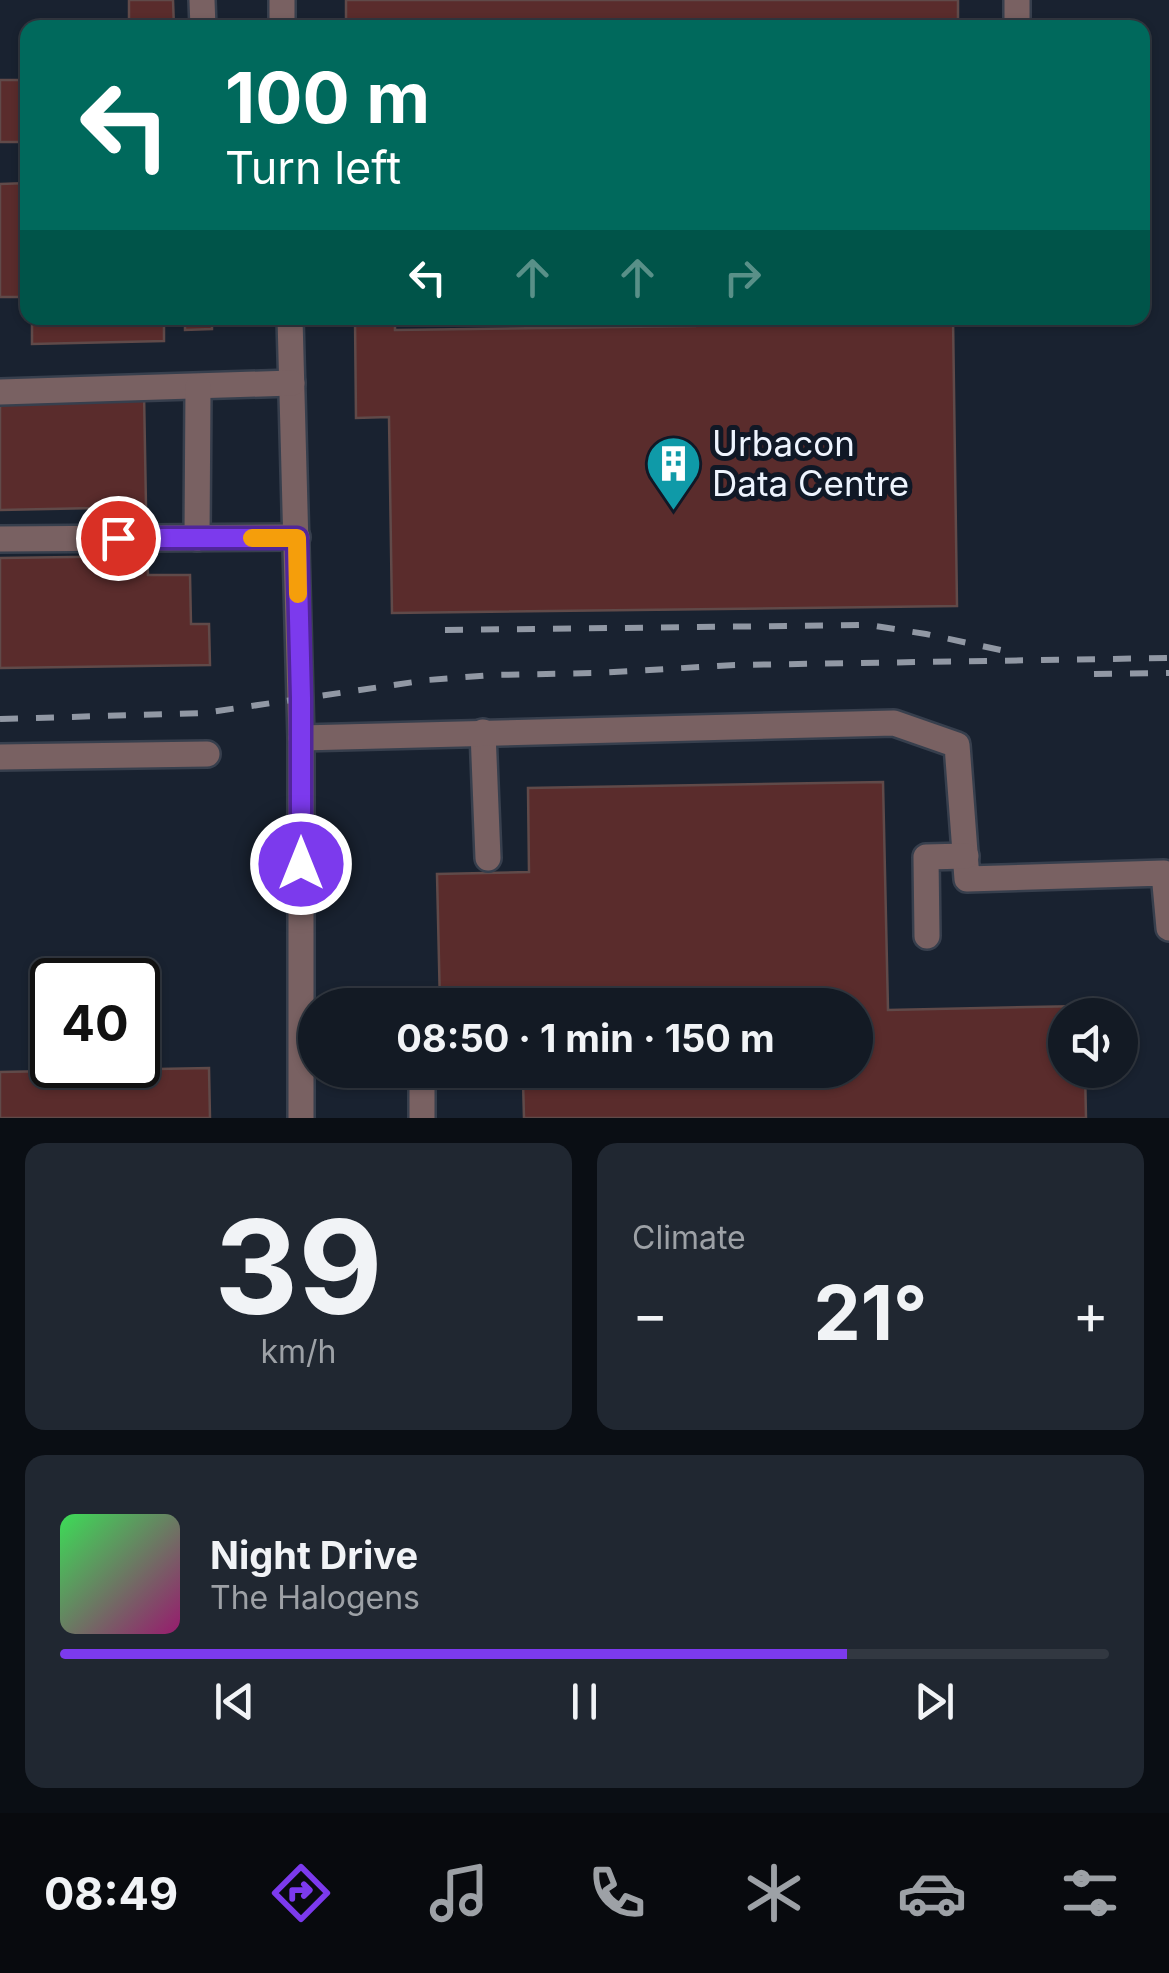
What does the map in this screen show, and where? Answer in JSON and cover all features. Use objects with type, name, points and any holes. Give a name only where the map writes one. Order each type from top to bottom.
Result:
[{"type":"street","points":[[290,325],[301,738],[301,1118]]},
{"type":"street","points":[[0,392],[292,383]]},
{"type":"street","points":[[198,387],[198,538]]},
{"type":"street","points":[[0,538],[297,538]]},
{"type":"street","points":[[301,738],[894,723],[957,745],[967,879],[1164,873],[1169,928]]},
{"type":"street","points":[[482,732],[488,858]]},
{"type":"street","points":[[0,757],[207,754]]},
{"type":"street","points":[[926,936],[926,857],[966,856]]},
{"type":"street","points":[[422,1088],[422,1118]]},
{"type":"building","points":[[129,0],[173,0],[174,20],[129,20]]},
{"type":"building","points":[[346,0],[958,0],[958,20],[346,20]]},
{"type":"building","points":[[0,80],[20,80],[20,142],[0,142]]},
{"type":"building","points":[[20,183],[20,297],[0,297],[0,184]]},
{"type":"building","points":[[32,325],[164,325],[164,341],[32,344]]},
{"type":"building","points":[[185,325],[212,325],[212,329],[185,330]]},
{"type":"building","name":"Urbacon Data Centre","points":[[355,325],[395,325],[395,330],[953,325],[957,606],[392,613],[389,417],[356,418]]},
{"type":"building","points":[[144,392],[146,507],[0,510],[0,395]]},
{"type":"building","points":[[147,556],[148,575],[190,575],[191,624],[209,624],[210,665],[0,668],[0,558]]},
{"type":"building","points":[[883,782],[888,1010],[1048,1007],[1048,1088],[1085,1088],[1086,1118],[524,1118],[523,1088],[873,1088],[873,988],[440,988],[437,874],[529,872],[528,788]]},
{"type":"building","points":[[209,1068],[210,1118],[0,1118],[0,1072],[30,1071],[30,1088],[160,1088],[160,1069]]},
{"type":"railway","points":[[445,630],[869,625],[1005,651]]},
{"type":"railway","points":[[0,719],[204,713],[428,680],[492,675],[735,665],[1169,658]]},
{"type":"railway","points":[[1094,674],[1169,673]]},
{"type":"slow traffic","points":[[252,538],[297,538],[298,594]]},
{"type":"place","name":"Urbacon Data Centre","points":[[673,512]]},
{"type":"route","points":[[118,538],[297,538],[301,864]]}]
